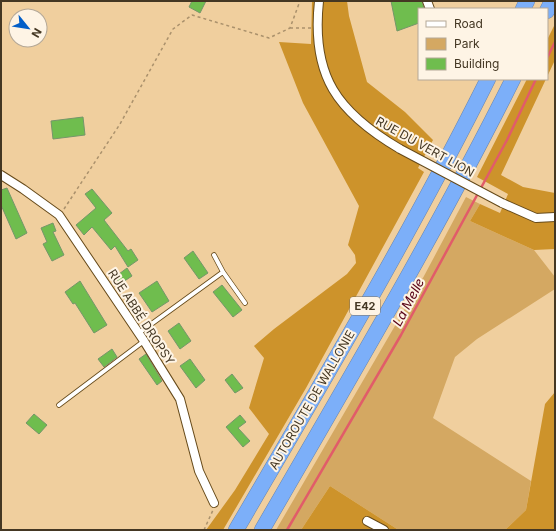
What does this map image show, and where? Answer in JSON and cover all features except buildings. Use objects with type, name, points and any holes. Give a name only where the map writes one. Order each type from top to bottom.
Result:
[{"type":"highway","name":"AUTOROUTE DE WALLONIE","points":[[236,530],[341,350],[426,197],[487,80]]},
{"type":"highway","name":"AUTOROUTE DE WALLONIE","points":[[262,530],[436,225],[512,80]]},
{"type":"street","name":"RUE DU VERT LION","points":[[319,1],[316,28],[320,55],[327,77],[336,96],[354,118],[374,133],[400,149],[502,203],[536,218],[555,217]]},
{"type":"street","name":"RUE ABBÉ DROPSY","points":[[1,175],[59,215],[139,333],[180,399],[199,471],[214,503]]},
{"type":"street","points":[[367,521],[384,530]]},
{"type":"lane","points":[[214,255],[223,272],[245,303]]},
{"type":"lane","points":[[139,333],[223,272]]},
{"type":"lane","points":[[60,404],[144,341]]},
{"type":"path","points":[[290,28],[300,1]]},
{"type":"path","points":[[59,215],[120,124],[173,29],[192,15],[269,38],[290,28],[316,28]]},
{"type":"path","points":[[204,530],[213,512],[214,503]]},
{"type":"green space","points":[[466,197],[480,204],[470,221],[534,250],[555,277],[555,289],[477,339],[455,357],[433,418],[531,481],[526,510],[505,530],[397,529],[330,486],[301,530],[276,530],[424,276]]},
{"type":"shaded area","points":[[312,1],[347,1],[349,16],[367,82],[405,112],[433,140],[418,168],[424,172],[306,388],[223,530],[206,530],[235,490],[269,434],[249,408],[264,358],[254,346],[347,274],[356,263],[355,255],[348,245],[359,206],[303,103],[279,42],[311,44]]},
{"type":"shaded area","points":[[555,24],[555,60],[548,75],[548,38]]},
{"type":"shaded area","points":[[526,80],[546,80],[501,175],[523,187],[555,193],[555,249],[534,250],[470,221],[480,204],[500,213],[508,194],[477,177]]},
{"type":"shaded area","points":[[555,392],[555,530],[505,530],[526,510],[545,404]]},
{"type":"shaded area","points":[[330,486],[397,529],[397,530],[301,530]]},
{"type":"waterway","name":"La Melle","points":[[548,56],[555,42]]},
{"type":"waterway","name":"La Melle","points":[[287,530],[401,335],[507,140],[536,80]]}]
